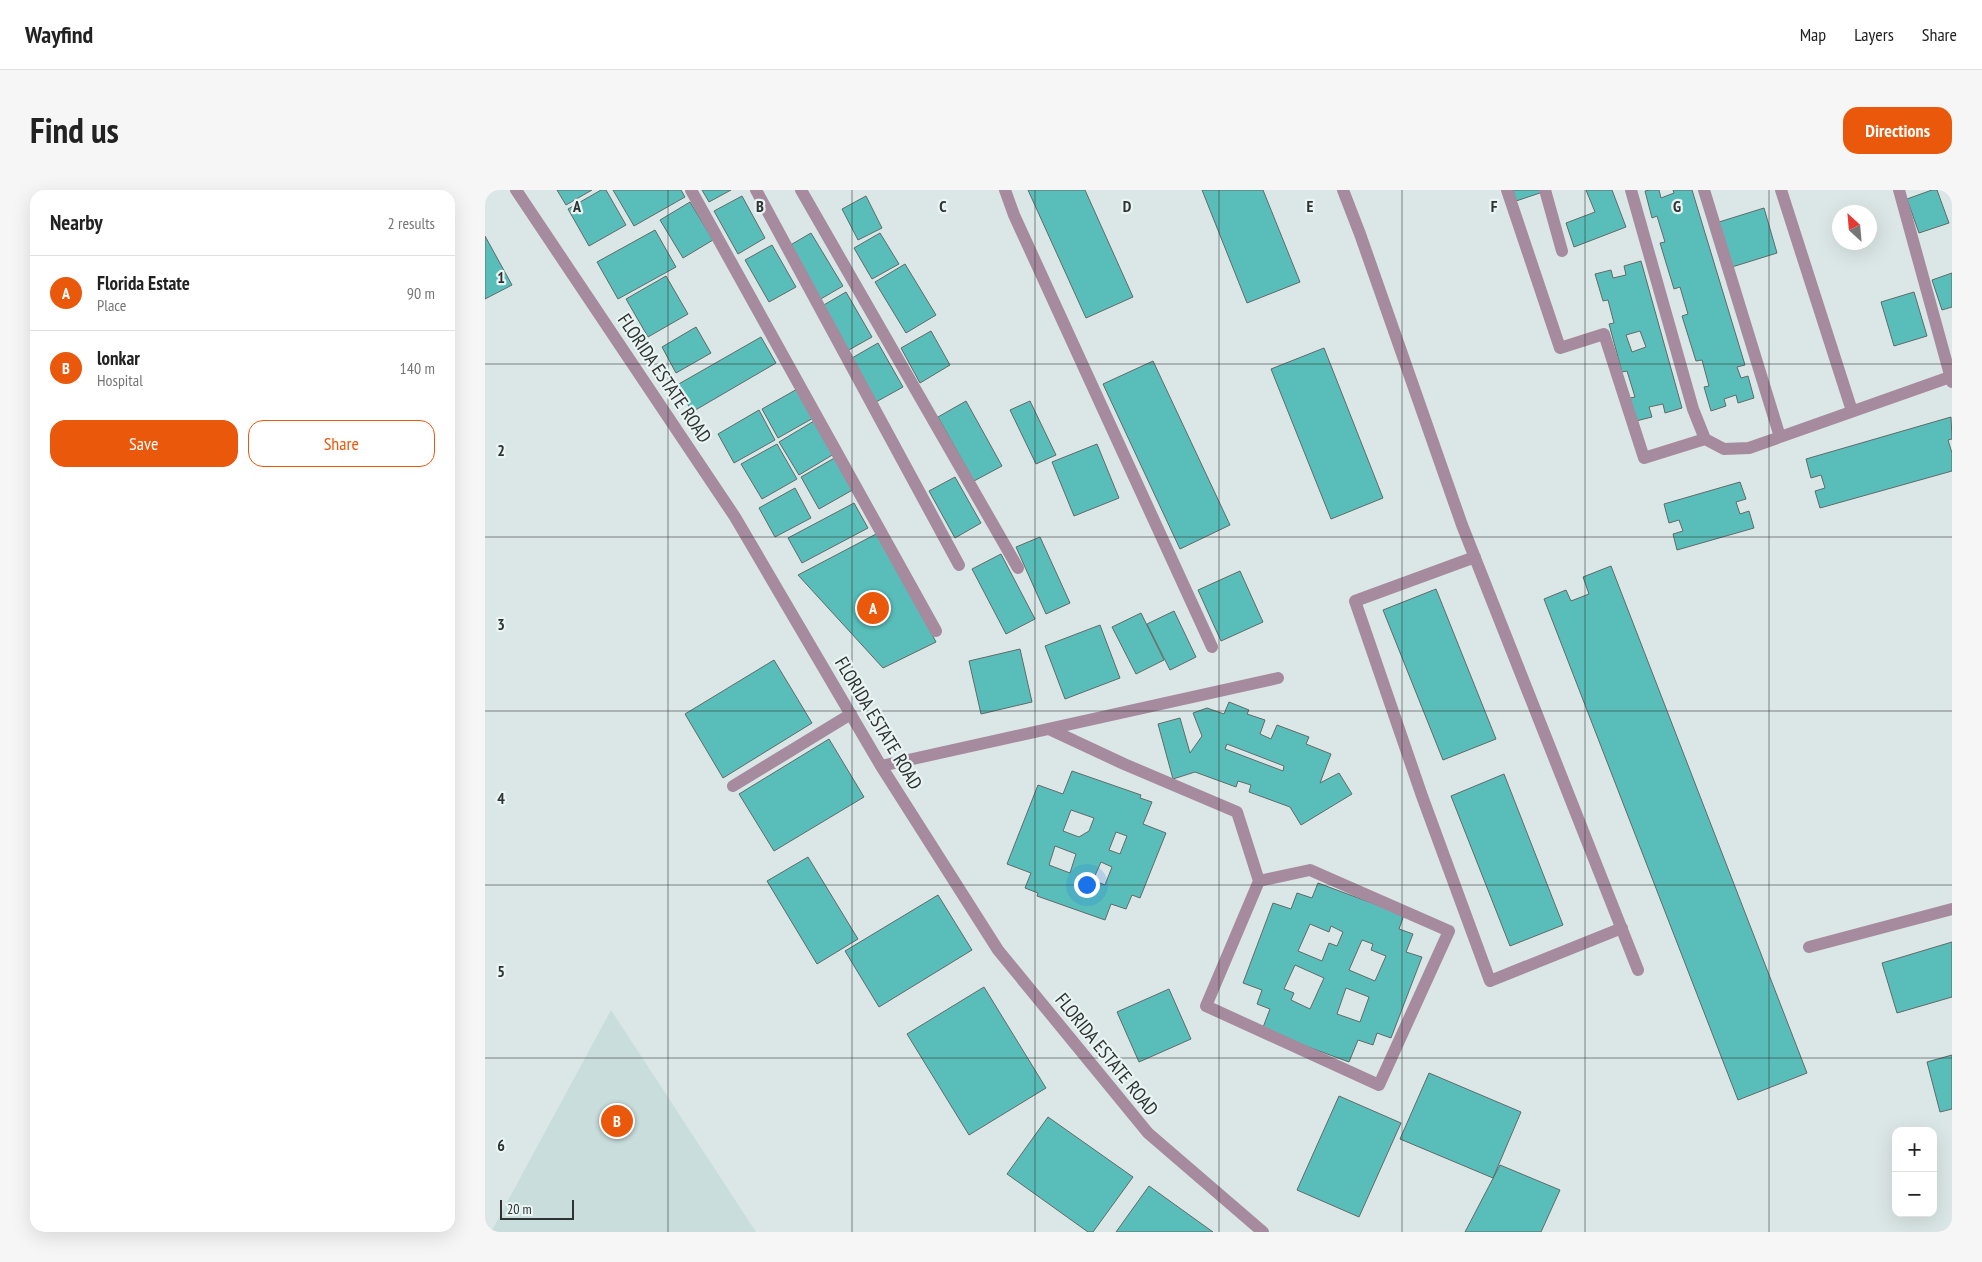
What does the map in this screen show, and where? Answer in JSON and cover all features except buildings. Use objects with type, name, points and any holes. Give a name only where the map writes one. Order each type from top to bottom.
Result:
[{"type":"street","name":"FLORIDA ESTATE ROAD","points":[[516,190],[735,517],[881,766],[998,950],[1148,1134],[1263,1232]]},
{"type":"street","points":[[691,190],[936,631]]},
{"type":"street","points":[[756,190],[959,565]]},
{"type":"street","points":[[801,190],[1018,568]]},
{"type":"street","points":[[1005,190],[1014,215],[1212,647]]},
{"type":"street","points":[[1343,190],[1361,234],[1475,558],[1638,970]]},
{"type":"street","points":[[1507,190],[1560,348],[1604,334],[1644,458],[1705,439]]},
{"type":"street","points":[[1545,190],[1562,251]]},
{"type":"street","points":[[1631,190],[1693,409],[1705,439],[1724,449],[1749,448],[1852,411],[1951,380],[1899,190]]},
{"type":"street","points":[[1704,190],[1780,437]]},
{"type":"street","points":[[1781,190],[1852,411]]},
{"type":"street","points":[[1475,558],[1355,601],[1422,796],[1490,981],[1621,928]]},
{"type":"street","points":[[881,766],[1279,678]]},
{"type":"street","points":[[733,786],[851,714]]},
{"type":"street","points":[[1049,729],[1124,764],[1237,812],[1259,881],[1206,1006],[1379,1085],[1449,932],[1310,870],[1259,881]]},
{"type":"street","points":[[1809,947],[1952,909]]},
{"type":"shaded area","points":[[611,1010],[756,1232],[491,1232]]},
{"type":"place","name":"Florida Estate","points":[[873,608]]},
{"type":"place","name":"lonkar","points":[[617,1121]]}]
